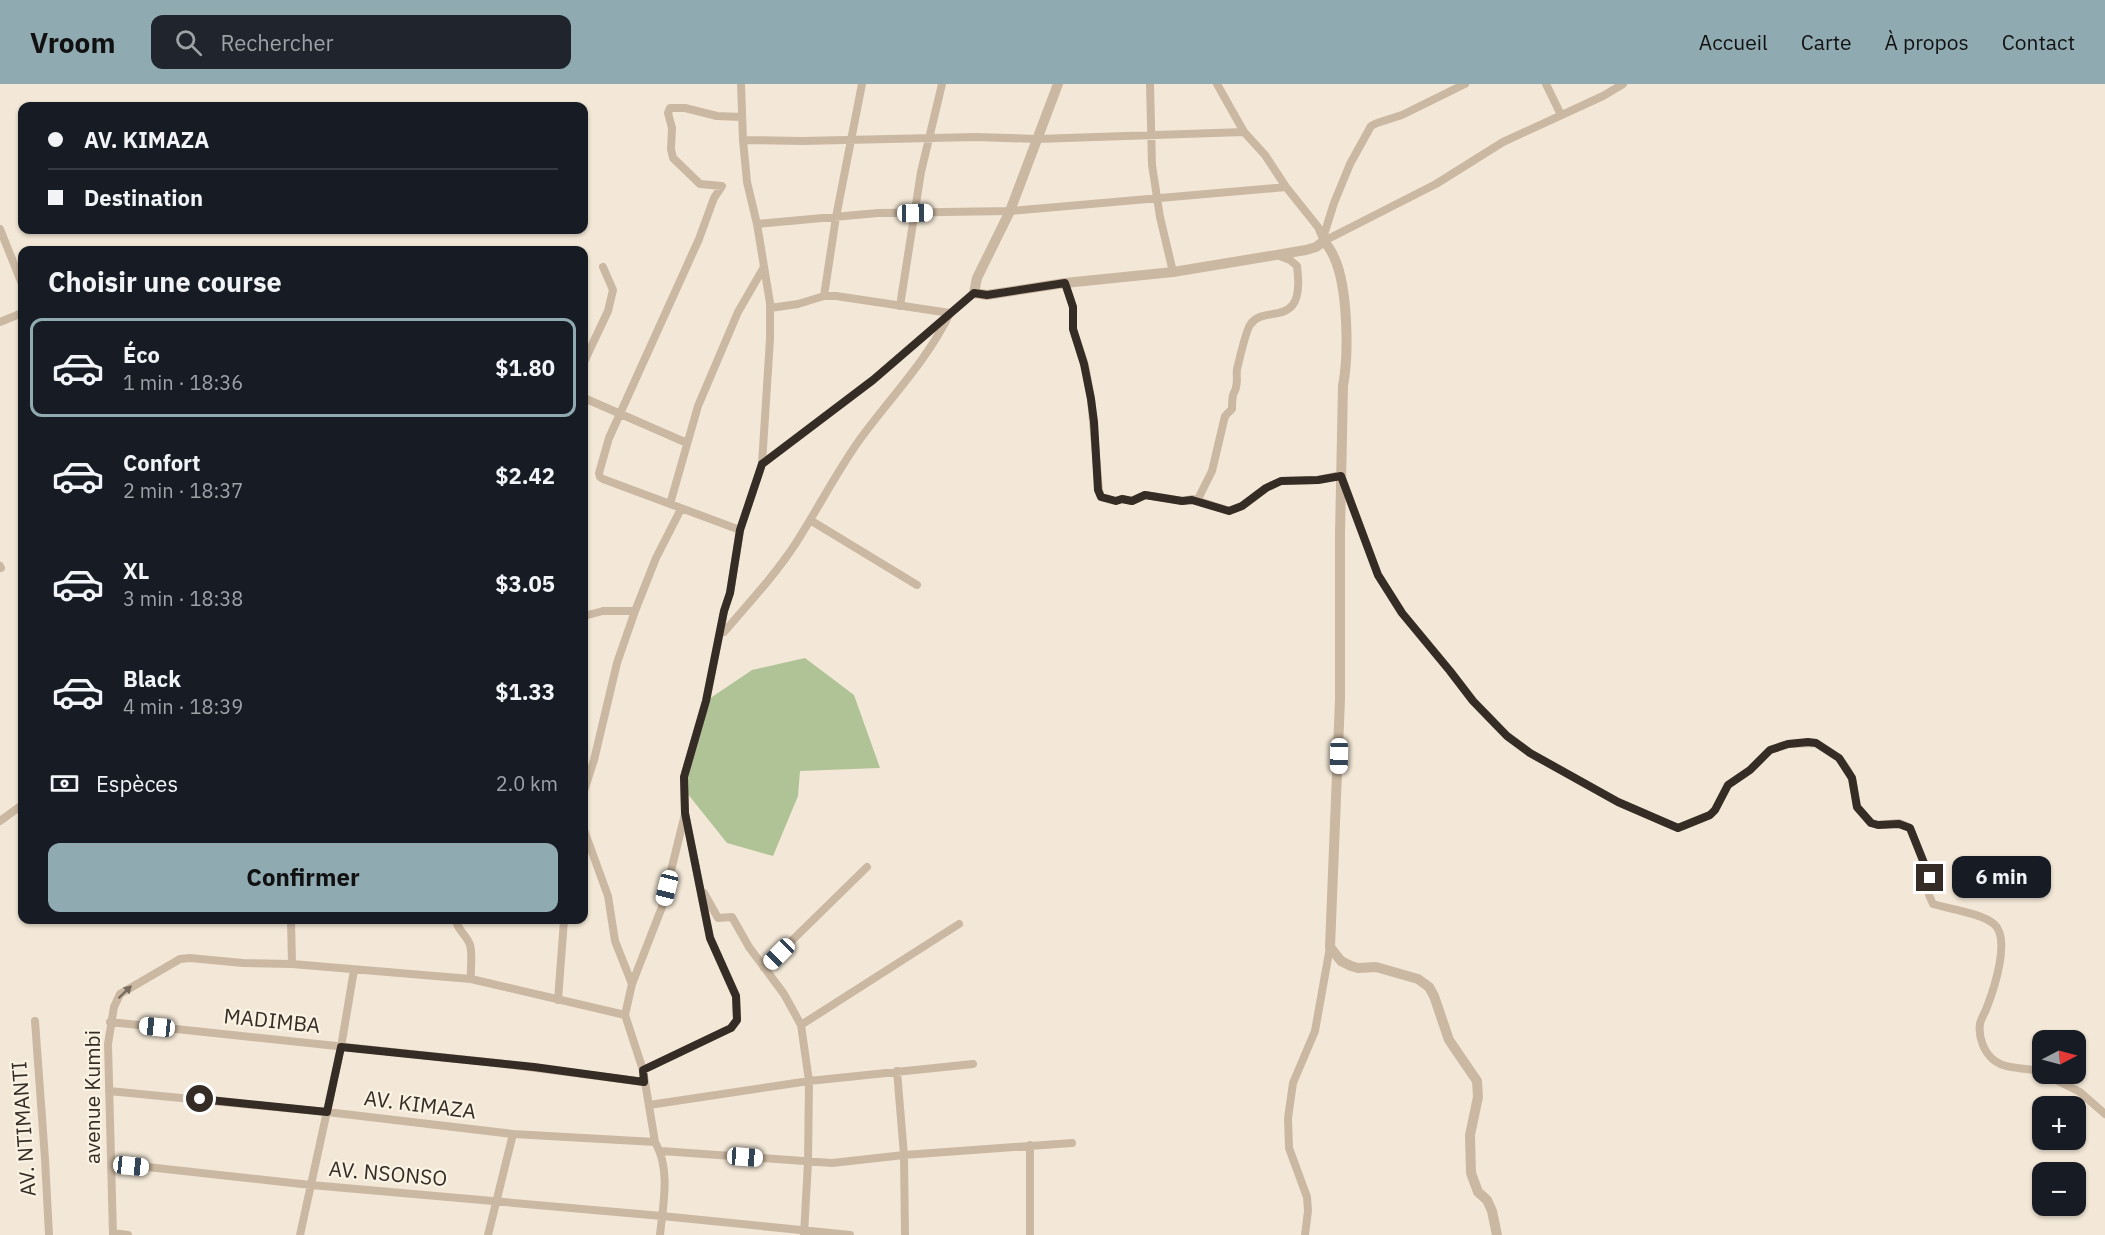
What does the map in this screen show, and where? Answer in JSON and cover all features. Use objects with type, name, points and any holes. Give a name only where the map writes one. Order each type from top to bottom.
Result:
[{"type":"street","points":[[643,1070],[731,1028],[737,1020],[736,996],[710,938],[685,813],[684,777],[706,701],[724,611],[730,593],[740,530],[762,464],[770,308],[757,224],[747,182],[741,84]]},
{"type":"street","points":[[824,296],[836,217],[862,84]]},
{"type":"street","points":[[900,306],[921,172],[942,84]]},
{"type":"street","points":[[762,464],[873,380],[974,293],[977,278],[1010,211],[1058,84]]},
{"type":"street","points":[[1150,84],[1150,136],[1157,199],[1173,272]]},
{"type":"street","points":[[1324,240],[1334,203],[1354,156],[1371,126],[1401,115],[1465,84]]},
{"type":"street","points":[[1546,84],[1561,115]]},
{"type":"street","points":[[974,293],[987,295],[1065,283],[1173,272],[1316,247],[1324,240],[1421,193],[1503,142],[1623,84]]},
{"type":"street","points":[[1219,85],[1244,132],[1265,155],[1318,227],[1339,271],[1344,310],[1346,364],[1343,386],[1341,476],[1340,699],[1330,947],[1315,1031],[1293,1083],[1288,1118],[1289,1148],[1307,1197],[1304,1233]]},
{"type":"street","points":[[740,530],[600,477],[603,455],[620,414],[699,239],[714,198],[722,186],[700,184],[673,158],[672,128],[668,113],[670,108],[686,108],[717,116],[742,117]]},
{"type":"street","points":[[743,140],[1037,139],[1244,132]]},
{"type":"street","points":[[757,224],[836,217],[1010,211],[1287,187]]},
{"type":"street","points":[[0,229],[18,274]]},
{"type":"street","points":[[1197,501],[1212,471],[1225,416],[1232,409],[1236,388],[1236,370],[1250,325],[1261,318],[1288,310],[1297,293],[1297,266],[1290,260],[1277,255]]},
{"type":"street","points":[[588,354],[608,312],[613,290],[603,267]]},
{"type":"street","points":[[670,504],[698,406],[738,312],[764,267]]},
{"type":"street","points":[[1065,283],[1073,307],[1073,329],[1084,364],[1091,399],[1101,497],[1116,501],[1135,501],[1145,495],[1197,501],[1229,511],[1242,506],[1266,488],[1281,481],[1318,480],[1341,476]]},
{"type":"street","points":[[770,308],[798,304],[824,296],[950,313]]},
{"type":"street","points":[[724,632],[776,572],[858,442],[913,374],[940,334],[950,313]]},
{"type":"street","points":[[0,322],[18,315]]},
{"type":"street","points":[[588,400],[687,443]]},
{"type":"street","points":[[1341,476],[1378,575],[1402,613],[1490,719],[1522,747],[1557,769],[1618,802],[1678,828],[1710,815],[1728,785],[1750,770],[1770,750],[1788,744],[1816,743],[1839,758],[1852,778],[1857,807],[1871,823],[1904,824],[1914,832],[1930,878],[1929,896],[1933,904],[1985,919],[1999,930],[2002,944],[2000,959],[1993,990],[1980,1024],[1981,1040],[1989,1056],[2000,1064],[2032,1071]]},
{"type":"street","points":[[588,779],[617,663],[635,610],[656,558],[681,509]]},
{"type":"street","points":[[810,520],[917,585]]},
{"type":"street","points":[[588,615],[603,611],[635,610]]},
{"type":"street","points":[[0,821],[18,808]]},
{"type":"street","points":[[660,1235],[664,1166],[661,1151],[655,1142],[643,1070],[625,1015],[632,984],[662,907],[685,813]]},
{"type":"street","points":[[588,841],[608,896],[613,934],[632,984]]},
{"type":"street","points":[[764,968],[867,867]]},
{"type":"street","points":[[699,885],[718,918],[732,917],[736,921],[748,947],[784,994],[801,1025],[809,1081],[804,1232]]},
{"type":"street","points":[[291,924],[292,964],[471,979],[625,1015]]},
{"type":"street","points":[[457,924],[471,947],[471,979]]},
{"type":"street","points":[[558,1000],[564,924]]},
{"type":"street","points":[[801,1025],[959,924]]},
{"type":"street","points":[[1330,947],[1341,961],[1351,966],[1376,967],[1418,979],[1429,987],[1449,1040],[1477,1081],[1478,1097],[1470,1135],[1471,1173],[1478,1192],[1487,1200],[1492,1211],[1497,1235]]},
{"type":"street","name":"avenue Kumbi","points":[[112,1234],[108,1044],[110,1022],[120,994],[180,959],[292,964]]},
{"type":"street","points":[[300,1235],[341,1047],[354,970]]},
{"type":"street","name":"AV. NTIMANTI","points":[[35,1021],[49,1235]]},
{"type":"street","name":"MADIMBA","points":[[110,1022],[528,1066],[644,1082]]},
{"type":"street","points":[[649,1105],[809,1081],[973,1064]]},
{"type":"street","points":[[897,1071],[904,1155],[905,1235]]},
{"type":"street","points":[[2064,1084],[2080,1092],[2105,1114]]},
{"type":"street","name":"AV. KIMAZA","points":[[109,1091],[327,1112],[513,1134],[655,1142]]},
{"type":"street","points":[[488,1235],[513,1134]]},
{"type":"street","points":[[661,1151],[832,1163],[904,1155],[1072,1143]]},
{"type":"street","points":[[1030,1145],[1030,1235]]},
{"type":"street","name":"AV. NSONSO","points":[[111,1163],[311,1185],[850,1235]]},
{"type":"street","points":[[112,1234],[128,1235]]},
{"type":"green space","points":[[805,658],[854,695],[880,768],[800,771],[798,796],[773,856],[727,843],[683,788],[706,701],[752,670]]},
{"type":"route","points":[[200,1099],[327,1112],[341,1047],[570,1071],[644,1082],[643,1070],[731,1028],[737,1020],[736,996],[710,938],[685,813],[683,788],[684,777],[706,701],[724,611],[730,593],[740,530],[762,464],[873,380],[974,293],[987,295],[1065,283],[1071,297],[1073,329],[1084,364],[1091,399],[1098,490],[1101,497],[1116,501],[1122,499],[1135,501],[1141,496],[1149,495],[1182,501],[1192,500],[1229,511],[1242,506],[1266,488],[1281,481],[1318,480],[1341,476],[1378,575],[1402,613],[1473,701],[1507,736],[1530,753],[1596,791],[1678,828],[1710,815],[1728,785],[1750,770],[1770,750],[1788,744],[1816,743],[1839,758],[1847,769],[1852,778],[1857,807],[1871,823],[1904,824],[1914,832],[1930,878]]}]
